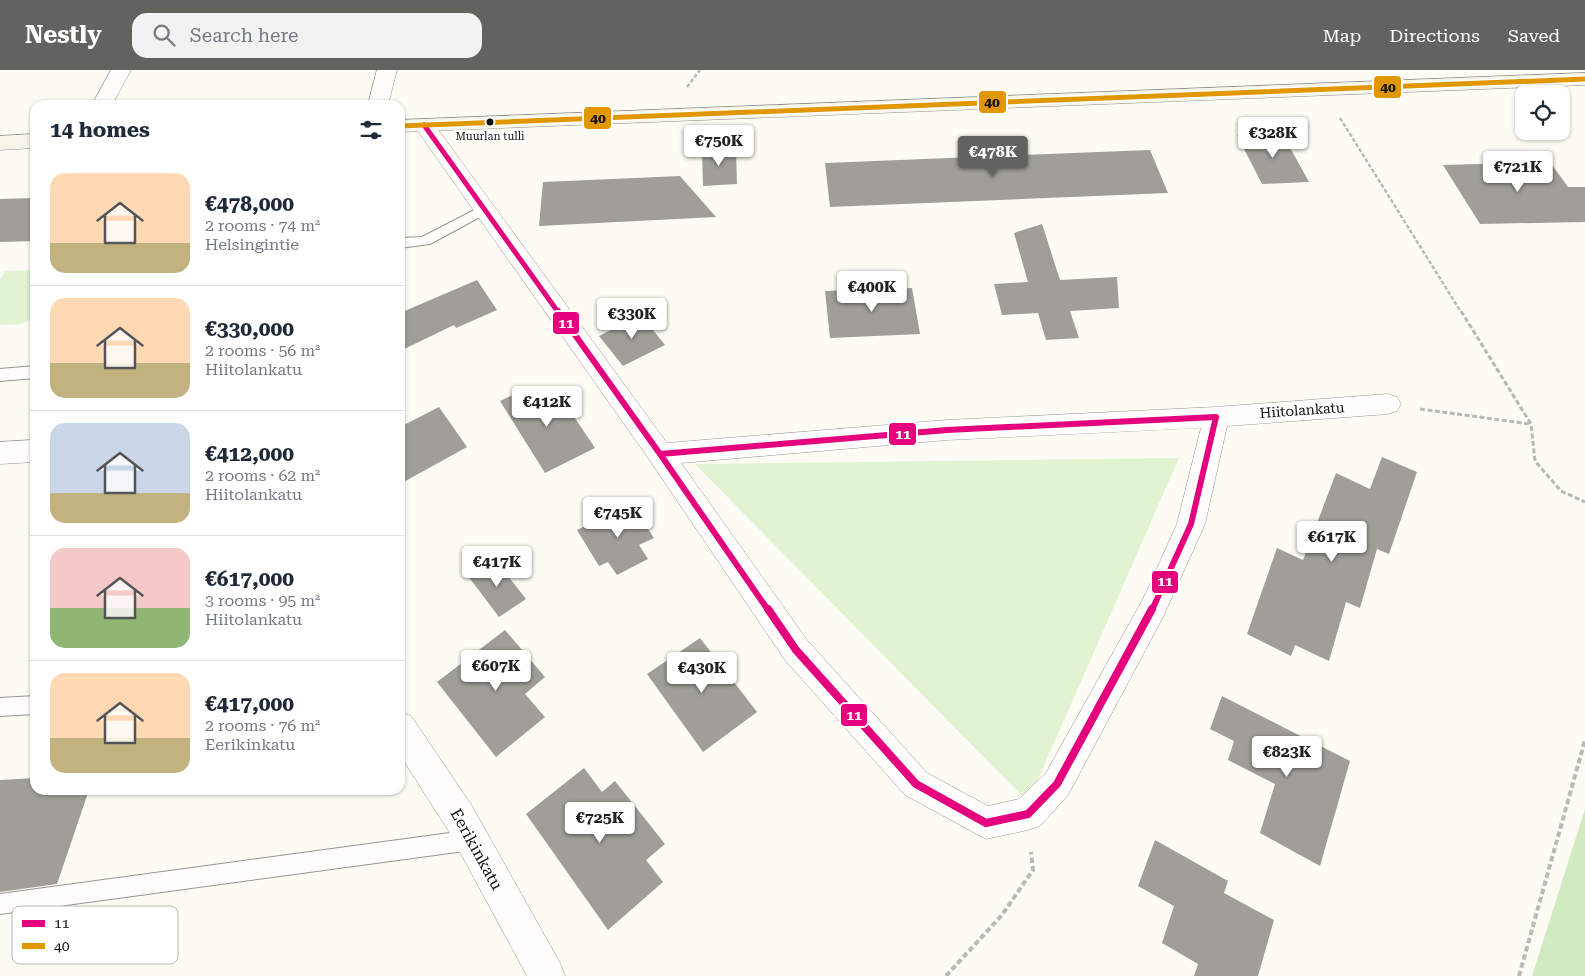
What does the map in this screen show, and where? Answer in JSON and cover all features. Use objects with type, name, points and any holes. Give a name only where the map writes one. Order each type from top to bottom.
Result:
[{"type":"main road","points":[[412,125],[1585,79]]},
{"type":"main road","points":[[0,143],[30,141]]},
{"type":"street","points":[[105,100],[121,70]]},
{"type":"street","points":[[379,100],[387,70]]},
{"type":"street","points":[[412,125],[484,209],[660,454],[796,650],[916,784],[986,822],[1028,814],[1058,784],[1153,608],[1191,524],[1216,417]]},
{"type":"street","name":"Hiitolankatu","points":[[660,454],[947,430],[1216,417],[1388,404]]},
{"type":"street","points":[[0,453],[30,451]]},
{"type":"street","name":"Eerikinkatu","points":[[405,735],[460,818],[547,976]]},
{"type":"lane","points":[[405,243],[425,241],[484,209]]},
{"type":"lane","points":[[0,375],[30,372]]},
{"type":"lane","points":[[0,707],[30,705]]},
{"type":"lane","points":[[0,904],[472,840]]},
{"type":"path","points":[[686,87],[700,70]]},
{"type":"path","points":[[1338,116],[1531,424],[1535,461],[1561,491],[1585,502]]},
{"type":"path","points":[[1388,404],[1531,424]]},
{"type":"path","points":[[1519,976],[1585,740]]},
{"type":"path","points":[[946,976],[1002,915],[1033,870],[1028,814]]},
{"type":"green space","points":[[30,270],[30,320],[21,324],[0,325],[0,280],[5,271]]},
{"type":"green space","points":[[1179,458],[1028,802],[695,464]]},
{"type":"green space","points":[[1585,809],[1585,976],[1532,976]]},
{"type":"building","points":[[1282,133],[1309,182],[1262,184],[1237,135]]},
{"type":"building","points":[[736,149],[737,184],[703,186],[702,150]]},
{"type":"building","points":[[1150,150],[1168,193],[830,207],[825,163]]},
{"type":"building","points":[[1550,162],[1568,187],[1585,187],[1585,222],[1480,224],[1443,165]]},
{"type":"building","points":[[680,176],[716,217],[539,226],[543,182]]},
{"type":"building","points":[[30,198],[30,241],[0,242],[0,199]]},
{"type":"building","points":[[1042,224],[1060,280],[1117,277],[1119,308],[1070,311],[1079,338],[1046,340],[1038,313],[1002,315],[994,284],[1028,282],[1014,233]]},
{"type":"building","points":[[477,280],[497,310],[456,328],[454,325],[405,349],[405,311]]},
{"type":"building","points":[[912,288],[920,334],[830,338],[825,291]]},
{"type":"building","points":[[641,315],[665,345],[623,366],[599,336]]},
{"type":"building","points":[[530,387],[538,399],[556,390],[595,448],[545,473],[500,401]]},
{"type":"building","points":[[439,407],[467,447],[405,481],[405,424]]},
{"type":"building","points":[[1382,457],[1417,472],[1389,554],[1377,549],[1360,608],[1346,602],[1329,661],[1295,645],[1291,656],[1247,634],[1277,548],[1303,560],[1336,473],[1370,489]]},
{"type":"building","points":[[631,503],[654,538],[639,545],[648,559],[617,575],[608,562],[599,566],[577,530]]},
{"type":"building","points":[[494,558],[526,599],[499,617],[468,576]]},
{"type":"building","points":[[505,630],[545,677],[525,694],[545,717],[496,757],[437,682]]},
{"type":"building","points":[[700,638],[757,712],[703,752],[647,674]]},
{"type":"building","points":[[1222,696],[1350,761],[1320,866],[1260,833],[1275,784],[1228,760],[1234,741],[1210,729]]},
{"type":"building","points":[[584,768],[602,792],[615,781],[665,844],[646,860],[663,882],[608,930],[526,814]]},
{"type":"building","points":[[30,778],[30,795],[87,795],[57,884],[0,892],[0,780]]},
{"type":"building","points":[[1155,840],[1228,881],[1224,893],[1274,920],[1258,976],[1194,976],[1198,964],[1162,943],[1174,906],[1138,886]]},
{"type":"transit line","name":"40","points":[[405,126],[1585,79]]},
{"type":"transit line","name":"11","points":[[424,125],[660,454],[796,650],[916,784],[986,823],[1028,814],[1057,784],[1153,608],[1191,524],[1216,417],[947,430],[660,454]]},
{"type":"place","name":"Muurlan tulli","points":[[490,122]]}]
